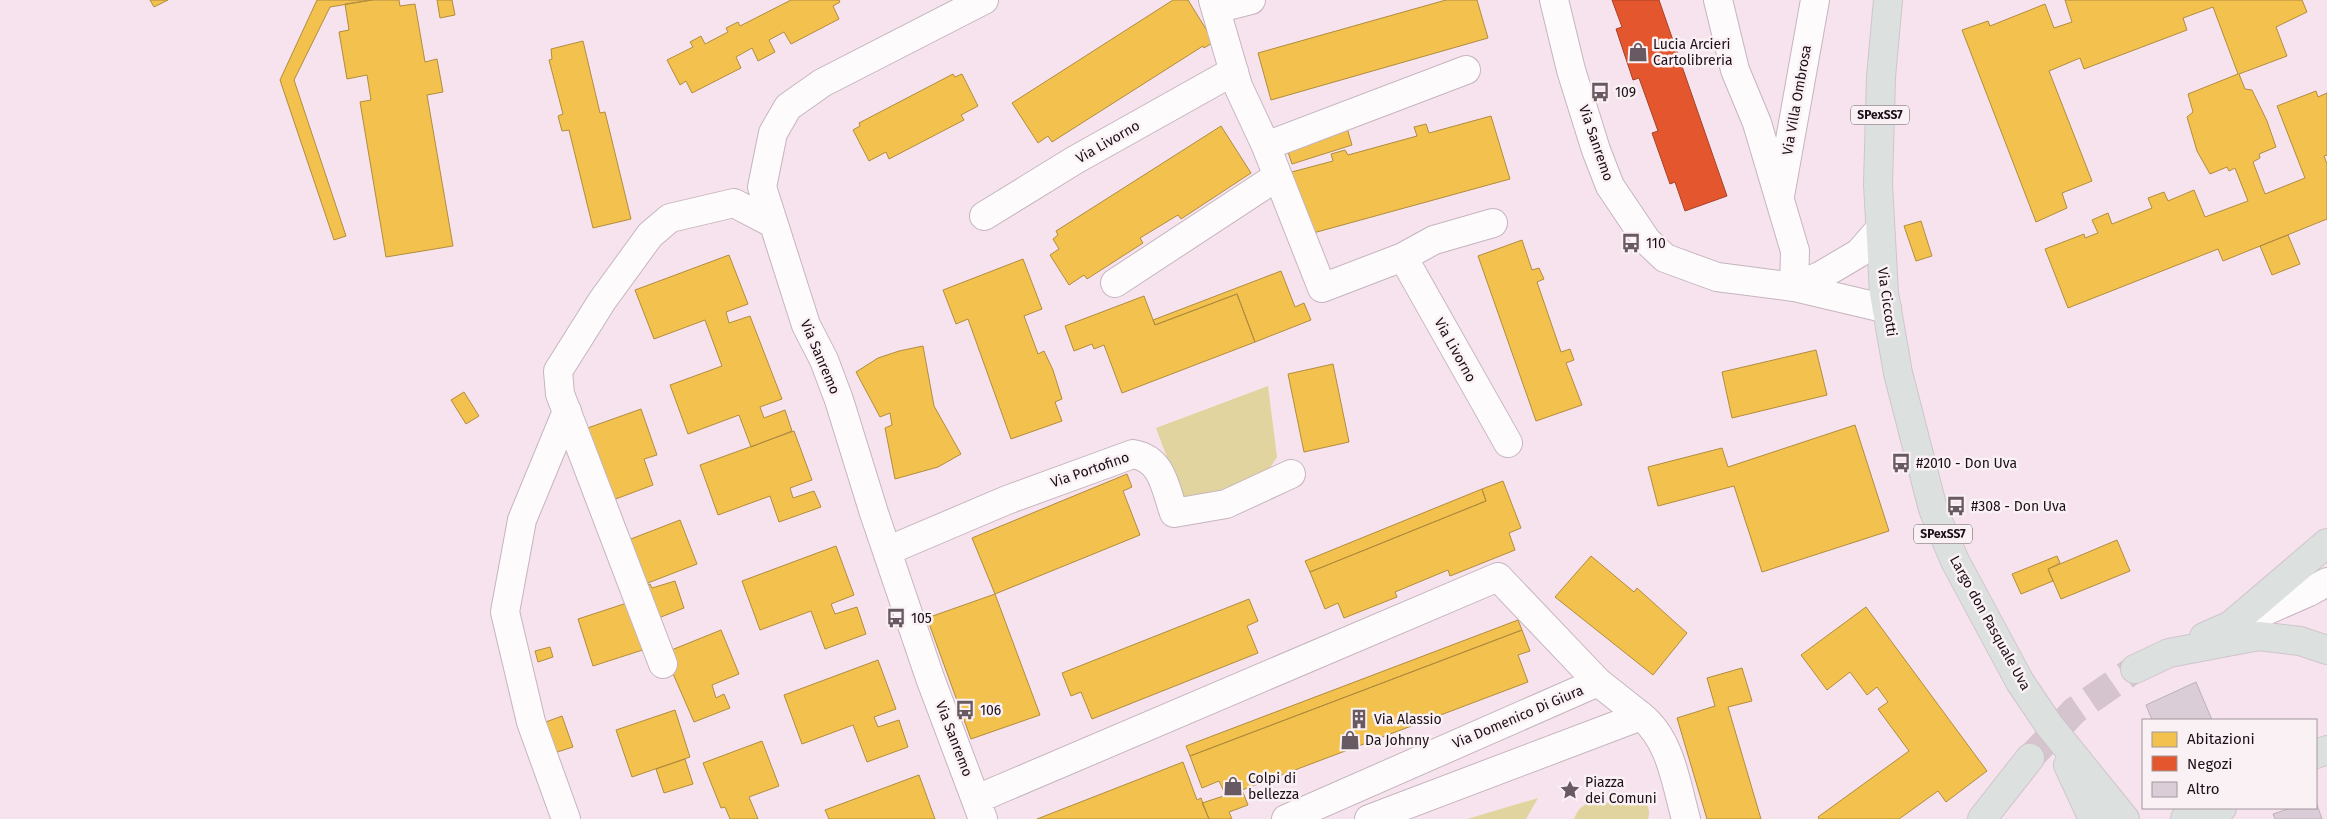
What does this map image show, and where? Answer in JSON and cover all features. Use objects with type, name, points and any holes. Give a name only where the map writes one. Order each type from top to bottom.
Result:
[{"type":"main road","name":"SPexSS7","points":[[1880,230],[1878,184],[1881,77],[1888,0]]},
{"type":"main road","name":"Via Ciccotti","points":[[1880,230],[1887,310],[1898,373]]},
{"type":"main road","name":"Largo don Pasquale Uva","points":[[1898,373],[1933,508],[1954,561],[2020,682],[2110,814]]},
{"type":"main road","points":[[2136,669],[2231,625],[2327,543]]},
{"type":"main road","points":[[2169,653],[2259,636],[2300,641],[2327,650]]},
{"type":"main road","points":[[1982,819],[2030,758]]},
{"type":"main road","points":[[2185,819],[2219,809]]},
{"type":"main road","points":[[2110,814],[2149,819]]},
{"type":"street","name":"Via Sanremo","points":[[980,809],[930,678],[839,400],[824,360],[806,325],[762,187],[773,133],[788,107],[822,83],[984,0]]},
{"type":"street","points":[[1251,0],[1214,4],[1238,86],[1266,146],[1322,288],[1403,258],[1434,240],[1492,222]]},
{"type":"street","name":"Via Sanremo","points":[[1554,0],[1571,70],[1596,150],[1610,186],[1647,241],[1665,258],[1717,277],[1794,287],[1887,310]]},
{"type":"street","points":[[1718,0],[1735,70],[1756,122],[1795,251],[1794,287],[1820,276],[1860,253],[1880,230]]},
{"type":"street","name":"Via Villa Ombrosa","points":[[1780,200],[1815,0]]},
{"type":"street","points":[[1266,146],[1466,70]]},
{"type":"street","name":"Via Livorno","points":[[984,216],[1076,160],[1234,71]]},
{"type":"street","points":[[1114,283],[1278,176]]},
{"type":"street","points":[[664,664],[560,394],[558,371],[602,301],[650,235],[670,218],[734,203],[772,223]]},
{"type":"street","name":"Via Livorno","points":[[1403,258],[1508,443]]},
{"type":"street","points":[[566,819],[531,722],[505,612],[522,520],[567,411]]},
{"type":"street","name":"Via Portofino","points":[[887,551],[1007,500],[1134,454],[1145,456],[1159,468],[1174,513],[1226,504],[1291,474]]},
{"type":"street","points":[[980,809],[1498,577],[1598,682]]},
{"type":"street","points":[[2231,625],[2309,592],[2327,582]]},
{"type":"street","name":"Via Domenico Di Giura","points":[[1286,819],[1598,682],[1652,725],[1664,742],[1686,819]]},
{"type":"street","points":[[1369,819],[1641,716]]},
{"type":"shaded area","points":[[1268,386],[1277,457],[1262,480],[1196,501],[1181,495],[1156,428]]},
{"type":"shaded area","points":[[1625,793],[1635,795],[1644,800],[1648,808],[1648,819],[1574,819],[1583,806],[1592,802],[1608,803],[1612,797]]},
{"type":"shaded area","points":[[1538,798],[1526,819],[1467,819]]},
{"type":"building: Abitazioni","points":[[150,0],[168,0],[154,7]]},
{"type":"building: Abitazioni","points":[[317,0],[372,0],[330,7],[294,80],[346,236],[334,240],[280,80]]},
{"type":"building: Abitazioni","points":[[372,0],[399,0],[400,6],[415,4],[425,62],[437,59],[443,92],[427,95],[453,246],[386,257],[360,102],[371,100],[367,75],[347,79],[339,32],[349,30],[345,4]]},
{"type":"building: Abitazioni","points":[[437,0],[452,0],[455,15],[440,18]]},
{"type":"building: Abitazioni","points":[[791,0],[839,0],[840,2],[833,6],[839,19],[791,44],[784,32],[769,40],[775,52],[758,61],[752,48],[736,57],[741,68],[692,93],[686,81],[680,85],[667,60],[693,47],[690,42],[701,36],[705,44],[728,32],[726,28],[738,22],[740,26]]},
{"type":"building: Abitazioni","points":[[1173,0],[1188,0],[1214,42],[1204,48],[1203,46],[1052,142],[1048,136],[1038,143],[1012,103]]},
{"type":"building: Abitazioni","points":[[1446,0],[1477,0],[1488,38],[1271,100],[1258,53]]},
{"type":"building: Abitazioni","points":[[2065,0],[2302,0],[2307,12],[2276,27],[2287,56],[2239,74],[2245,89],[2252,90],[2267,121],[2276,147],[2259,154],[2260,158],[2253,162],[2265,194],[2305,178],[2277,106],[2316,91],[2318,97],[2327,93],[2327,155],[2324,156],[2327,164],[2327,219],[2223,261],[2218,249],[2068,308],[2045,249],[2084,234],[2085,238],[2098,233],[2092,220],[2108,213],[2112,224],[2152,208],[2148,198],[2164,192],[2168,201],[2194,190],[2205,217],[2248,201],[2235,168],[2229,171],[2227,167],[2210,174],[2197,151],[2187,117],[2193,112],[2188,94],[2238,74],[2213,7],[2183,18],[2187,30],[2084,69],[2080,58],[2049,71],[2092,181],[2062,193],[2067,208],[2036,222],[1962,30],[1988,21],[1990,26],[2045,4],[2054,28],[2072,22]]},
{"type":"building: Abitazioni","points":[[583,41],[600,113],[605,112],[631,219],[593,228],[569,130],[562,131],[558,116],[563,114],[549,60],[552,59],[551,49]]},
{"type":"building: Abitazioni","points":[[953,74],[955,77],[962,74],[978,106],[961,115],[964,120],[889,159],[886,152],[869,161],[853,130],[860,126],[859,123]]},
{"type":"building: Abitazioni","points":[[1491,116],[1510,179],[1306,235],[1288,173],[1333,161],[1331,154],[1345,150],[1348,155],[1417,136],[1414,127],[1426,124],[1429,133]]},
{"type":"building: Abitazioni","points":[[1345,121],[1352,145],[1292,164],[1288,152]]},
{"type":"building: Abitazioni","points":[[1221,126],[1251,173],[1181,219],[1178,215],[1140,238],[1143,243],[1087,279],[1084,275],[1069,285],[1050,255],[1059,249],[1053,239],[1058,235],[1056,231]]},
{"type":"building: Abitazioni","points":[[1921,221],[1932,256],[1916,261],[1904,226]]},
{"type":"building: Abitazioni","points":[[2288,235],[2300,264],[2272,275],[2260,246]]},
{"type":"building: Abitazioni","points":[[1522,240],[1532,270],[1539,268],[1544,279],[1537,282],[1561,352],[1570,349],[1574,360],[1566,363],[1582,405],[1536,421],[1478,256]]},
{"type":"building: Abitazioni","points":[[729,255],[748,304],[726,312],[729,323],[750,316],[782,399],[760,407],[764,418],[785,410],[792,431],[751,447],[739,415],[688,434],[670,385],[722,366],[705,320],[654,339],[635,290]]},
{"type":"building: Abitazioni","points":[[1023,259],[1042,309],[1024,316],[1038,354],[1044,351],[1053,370],[1062,399],[1055,402],[1062,421],[1011,439],[968,319],[956,324],[943,290]]},
{"type":"building: Abitazioni","points":[[1281,271],[1295,307],[1304,303],[1311,320],[1255,342],[1237,294],[1155,325],[1153,320]]},
{"type":"building: Abitazioni","points":[[1237,294],[1255,342],[1122,393],[1104,345],[1094,349],[1092,344],[1074,351],[1065,326],[1144,296],[1155,325]]},
{"type":"building: Abitazioni","points":[[923,346],[934,406],[961,454],[938,467],[895,479],[885,428],[892,425],[890,413],[880,417],[856,372],[878,358]]},
{"type":"building: Abitazioni","points":[[1816,350],[1827,395],[1732,418],[1722,372]]},
{"type":"building: Abitazioni","points":[[1333,364],[1349,442],[1304,452],[1288,374]]},
{"type":"building: Abitazioni","points":[[464,392],[479,416],[466,424],[451,400]]},
{"type":"building: Abitazioni","points":[[641,409],[657,455],[644,459],[653,485],[613,500],[582,430]]},
{"type":"building: Abitazioni","points":[[1855,425],[1889,531],[1762,572],[1734,486],[1658,506],[1648,467],[1722,448],[1728,467]]},
{"type":"building: Abitazioni","points":[[794,431],[812,480],[790,488],[793,498],[814,491],[821,507],[779,522],[770,496],[718,515],[700,465]]},
{"type":"building: Abitazioni","points":[[1127,474],[1132,487],[1123,491],[1140,535],[995,594],[972,538]]},
{"type":"building: Abitazioni","points":[[1503,481],[1521,528],[1509,533],[1515,550],[1450,576],[1448,570],[1395,592],[1397,597],[1344,618],[1338,603],[1325,609],[1310,572],[1486,501],[1482,489]]},
{"type":"building: Abitazioni","points":[[1482,489],[1486,501],[1310,572],[1305,561]]},
{"type":"building: Abitazioni","points":[[680,520],[697,564],[640,586],[623,542]]},
{"type":"building: Abitazioni","points":[[2117,540],[2130,571],[2061,599],[2048,569]]},
{"type":"building: Abitazioni","points":[[836,546],[854,595],[831,604],[835,614],[857,607],[866,634],[825,649],[811,611],[760,630],[742,581]]},
{"type":"building: Abitazioni","points":[[1591,556],[1634,592],[1637,588],[1687,633],[1653,675],[1555,597]]},
{"type":"building: Abitazioni","points":[[2057,556],[2060,563],[2048,569],[2053,581],[2021,594],[2012,574]]},
{"type":"building: Abitazioni","points":[[675,581],[684,608],[656,619],[644,586],[650,584],[652,588]]},
{"type":"building: Abitazioni","points":[[995,594],[1040,715],[971,739],[927,618]]},
{"type":"building: Abitazioni","points":[[1249,599],[1258,621],[1247,626],[1258,653],[1092,719],[1081,692],[1071,696],[1062,673]]},
{"type":"building: Abitazioni","points":[[636,600],[652,647],[593,666],[578,619]]},
{"type":"building: Abitazioni","points":[[1866,607],[1987,771],[1946,802],[1938,791],[1899,819],[1819,819],[1818,817],[1909,751],[1878,709],[1888,702],[1877,687],[1867,695],[1850,672],[1827,690],[1801,655]]},
{"type":"building: Abitazioni","points":[[1518,620],[1522,630],[1190,756],[1186,746]]},
{"type":"building: Abitazioni","points":[[721,630],[739,674],[712,685],[716,698],[724,694],[730,708],[694,722],[664,653]]},
{"type":"building: Abitazioni","name":"Via Alassio","points":[[1522,630],[1530,651],[1518,655],[1528,682],[1226,796],[1219,781],[1202,788],[1190,756]]},
{"type":"building: Abitazioni","points":[[550,647],[553,657],[538,662],[535,651]]},
{"type":"building: Abitazioni","points":[[878,660],[896,709],[874,717],[878,727],[899,720],[908,747],[867,762],[853,725],[802,744],[784,695]]},
{"type":"building: Abitazioni","points":[[1742,668],[1752,701],[1728,707],[1761,819],[1707,819],[1677,718],[1715,706],[1707,678]]},
{"type":"building: Abitazioni","points":[[675,710],[690,757],[632,777],[616,730]]},
{"type":"building: Abitazioni","points":[[562,716],[573,747],[554,753],[543,723]]},
{"type":"building: Abitazioni","points":[[762,741],[779,786],[749,797],[758,819],[730,819],[725,807],[721,808],[703,763]]},
{"type":"building: Abitazioni","points":[[685,759],[693,784],[664,793],[656,769]]},
{"type":"building: Abitazioni","points":[[1183,762],[1197,800],[1201,798],[1209,819],[1037,819]]},
{"type":"building: Abitazioni","points":[[919,775],[935,819],[829,819],[825,810]]},
{"type":"building: Abitazioni","points":[[1242,790],[1248,805],[1229,812],[1232,819],[1209,819],[1202,803]]},
{"type":"building: Negozi","points":[[1612,0],[1659,0],[1727,196],[1685,211],[1675,182],[1670,184],[1652,133],[1658,131],[1639,78],[1633,80],[1616,29],[1622,27]]},
{"type":"building: Altro","points":[[2196,682],[2212,719],[2152,719],[2146,705]]},
{"type":"building: Altro","points":[[2317,805],[2322,819],[2275,819],[2273,814],[2288,809],[2317,809]]},
{"type":"tunnel","points":[[2030,758],[2074,711],[2135,669]]},
{"type":"place","name":"Lucia Arcieri Cartolibreria","points":[[1638,52]]},
{"type":"place","name":"109","points":[[1600,92]]},
{"type":"place","name":"110","points":[[1631,243]]},
{"type":"place","name":"#2010 - Don Uva","points":[[1901,463]]},
{"type":"place","name":"#308 - Don Uva","points":[[1956,506]]},
{"type":"place","name":"105","points":[[896,618]]},
{"type":"place","name":"106","points":[[965,710]]},
{"type":"place","name":"Via Alassio","points":[[1359,719]]},
{"type":"place","name":"Da Johnny","points":[[1350,740]]},
{"type":"place","name":"Colpi di bellezza","points":[[1233,786]]},
{"type":"place","name":"Piazza dei Comuni","points":[[1570,790]]}]
